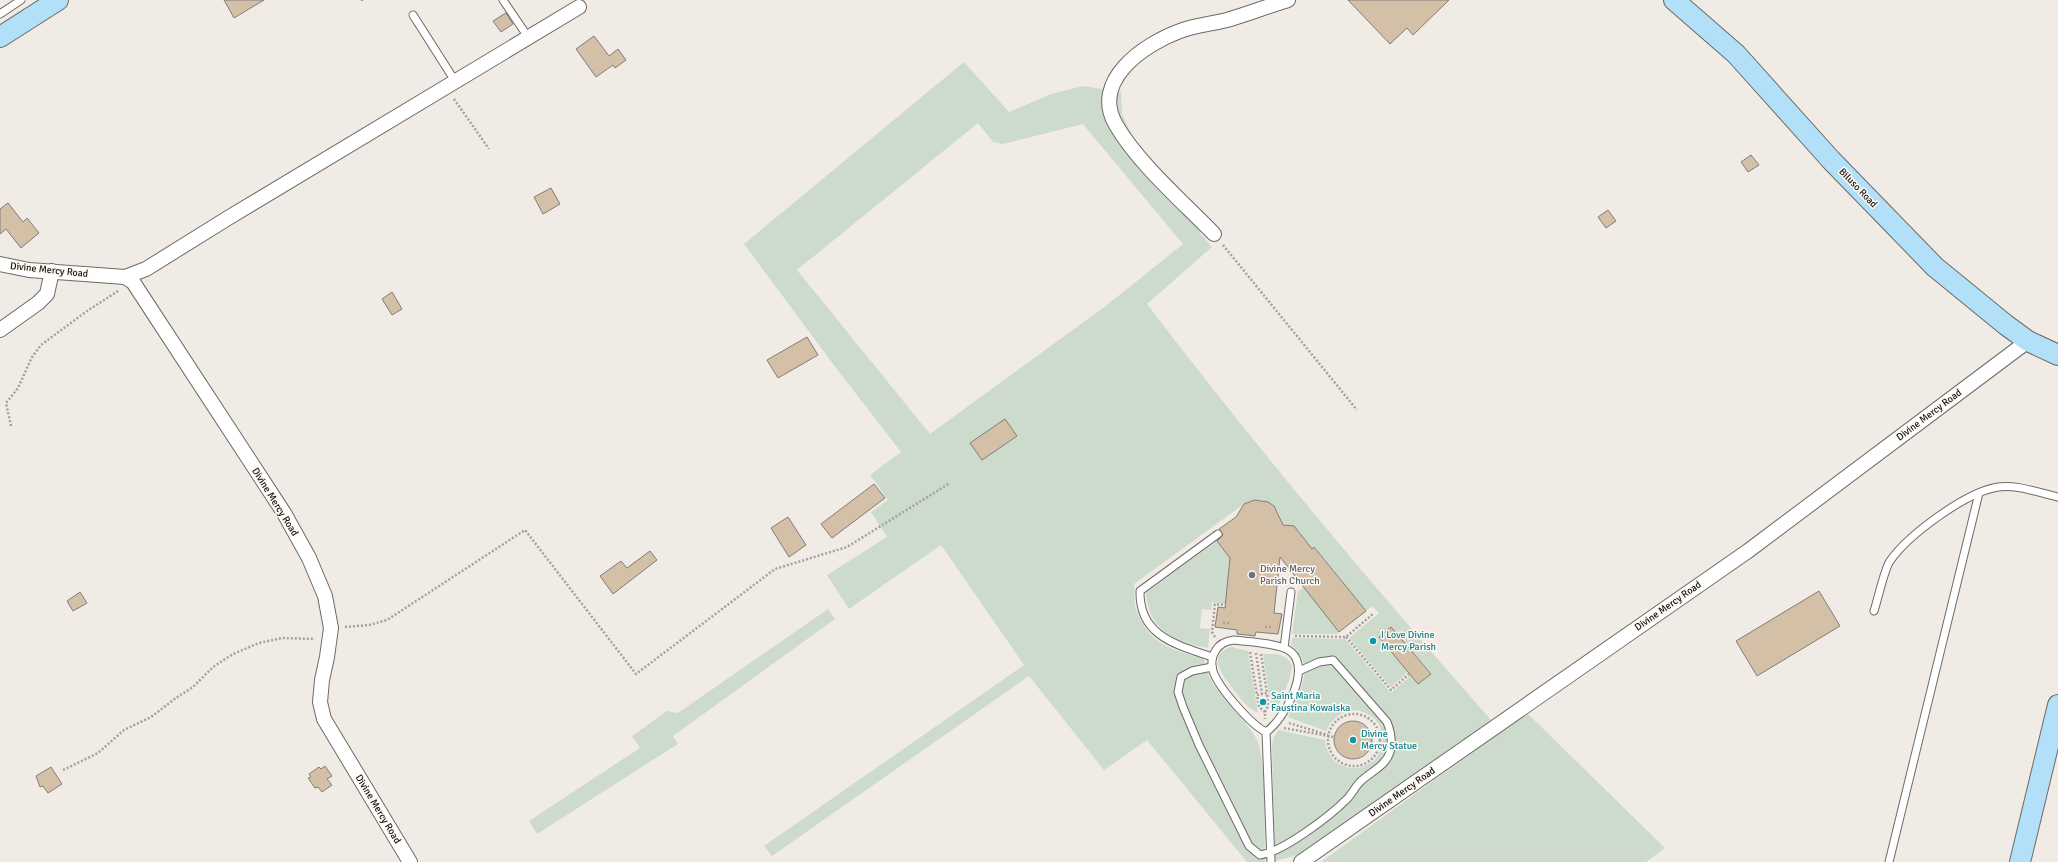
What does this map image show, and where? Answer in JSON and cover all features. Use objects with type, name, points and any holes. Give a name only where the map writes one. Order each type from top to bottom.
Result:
[{"type":"street","points":[[0,37],[58,0]]},
{"type":"street","points":[[1214,234],[1133,150],[1116,125],[1111,114],[1109,97],[1112,82],[1126,64],[1145,47],[1179,31],[1227,20],[1288,0]]},
{"type":"street","name":"Biluso Road","points":[[1674,0],[1736,54],[1831,160],[1935,267],[2006,326],[2028,341],[2058,355]]},
{"type":"street","points":[[129,279],[579,7]]},
{"type":"street","name":"Divine Mercy Road","points":[[0,264],[129,279],[284,513],[309,558],[325,596],[330,634],[322,680],[320,702],[324,719],[410,862]]},
{"type":"street","points":[[0,330],[47,294],[52,271]]},
{"type":"street","name":"Divine Mercy Road","points":[[1301,862],[1748,551],[2028,341]]},
{"type":"street","points":[[2020,862],[2058,705]]},
{"type":"lane","points":[[0,14],[22,0]]},
{"type":"lane","points":[[503,0],[528,37]]},
{"type":"lane","points":[[413,15],[455,81]]},
{"type":"lane","points":[[1874,611],[1890,562],[1917,534],[1951,506],[1979,493],[1998,487],[2017,488],[2058,497]]},
{"type":"lane","points":[[1889,862],[1979,493]]},
{"type":"lane","points":[[1212,658],[1177,645],[1157,634],[1145,617],[1140,595],[1143,588],[1218,534]]},
{"type":"lane","points":[[1284,648],[1291,592]]},
{"type":"lane","points":[[1234,640],[1284,648],[1294,655],[1299,671],[1291,699],[1279,720],[1266,732],[1254,725],[1229,696],[1215,676],[1212,667],[1212,658],[1220,646],[1226,642],[1234,640]]},
{"type":"lane","points":[[1212,667],[1192,671],[1182,677],[1178,692],[1199,745],[1249,846],[1260,854],[1271,853],[1292,841],[1342,803],[1360,782],[1384,763],[1390,753],[1392,743],[1391,733],[1382,714],[1363,697],[1333,660],[1319,662],[1299,671]]},
{"type":"lane","points":[[1266,732],[1271,862]]},
{"type":"path","points":[[442,89],[451,95],[489,149]]},
{"type":"path","points":[[1214,234],[1357,410]]},
{"type":"path","points":[[11,426],[6,403],[18,388],[32,357],[41,345],[129,279]]},
{"type":"path","points":[[63,770],[98,753],[124,730],[151,717],[193,687],[212,668],[233,654],[259,643],[282,638],[330,634],[387,620],[526,530],[636,674],[775,569],[847,547],[950,483]]},
{"type":"path","points":[[1220,646],[1212,632],[1215,604],[1225,605]]},
{"type":"path","points":[[1285,636],[1346,637],[1374,613]]},
{"type":"path","points":[[1224,623],[1230,623]]},
{"type":"path","points":[[1265,627],[1271,628]]},
{"type":"path","points":[[1346,637],[1391,690],[1409,674]]},
{"type":"path","points":[[1250,652],[1259,707],[1265,712]]},
{"type":"path","points":[[1256,653],[1262,694]]},
{"type":"path","points":[[1261,654],[1268,706],[1265,712],[1266,732]]},
{"type":"path","points":[[1257,695],[1267,693]]},
{"type":"path","points":[[1347,714],[1362,714],[1374,722],[1380,736],[1380,743],[1374,757],[1368,762],[1362,765],[1347,766],[1334,758],[1330,752],[1327,736],[1334,722],[1340,717],[1347,714]]},
{"type":"path","points":[[1279,720],[1327,736]]},
{"type":"path","points":[[1274,726],[1327,736]]},
{"type":"green space","points":[[964,62],[1009,112],[1051,94],[1083,86],[1121,92],[1122,114],[1136,144],[1210,221],[1199,232],[1212,247],[1147,304],[1272,463],[1315,515],[1491,720],[1298,855],[1275,861],[1272,746],[1273,739],[1278,730],[1325,740],[1329,753],[1337,762],[1347,767],[1357,768],[1367,765],[1376,758],[1381,748],[1382,735],[1379,725],[1375,720],[1361,711],[1354,710],[1343,713],[1333,721],[1326,731],[1288,717],[1301,689],[1304,670],[1303,661],[1299,653],[1291,645],[1292,638],[1345,639],[1391,693],[1411,675],[1418,684],[1431,673],[1391,627],[1379,638],[1408,672],[1391,687],[1349,638],[1379,613],[1372,606],[1366,611],[1315,547],[1312,549],[1294,526],[1281,524],[1280,517],[1274,506],[1263,501],[1251,501],[1244,504],[1134,584],[1136,609],[1147,630],[1162,644],[1204,659],[1207,670],[1218,691],[1251,730],[1257,740],[1260,750],[1264,781],[1265,862],[1247,862],[1147,740],[1104,770],[1029,676],[772,856],[764,846],[1024,665],[941,545],[849,609],[827,575],[887,537],[871,512],[888,500],[870,475],[901,452],[833,364],[744,244]],"holes":[[[978,123],[993,142],[1003,144],[1083,124],[1183,244],[1107,305],[930,434],[797,270]]]},
{"type":"green space","points":[[1217,541],[1230,558],[1225,604],[1212,602],[1211,610],[1202,609],[1200,628],[1210,629],[1208,648],[1174,638],[1158,626],[1152,617],[1148,606],[1146,593]]},
{"type":"green space","points":[[1304,587],[1339,632],[1337,634],[1292,634],[1298,591]]},
{"type":"green space","points":[[828,609],[835,619],[673,736],[678,744],[537,834],[529,821],[640,748],[632,736],[667,711],[678,713]]},
{"type":"green space","points":[[1231,647],[1248,651],[1258,713],[1247,706],[1226,679],[1219,667],[1219,655]]},
{"type":"green space","points":[[1263,654],[1276,654],[1284,656],[1292,666],[1289,681],[1276,711],[1272,713]]},
{"type":"green space","points":[[1527,713],[1665,848],[1646,862],[1321,862]]},
{"type":"building","points":[[224,0],[264,0],[234,18]]},
{"type":"building","points":[[1348,0],[1449,0],[1413,35],[1407,28],[1390,44]]},
{"type":"building","points":[[506,13],[513,24],[501,32],[493,21]]},
{"type":"building","points":[[594,36],[609,56],[618,49],[626,60],[615,68],[613,65],[596,77],[576,49]]},
{"type":"building","points":[[1751,155],[1759,165],[1748,172],[1741,162]]},
{"type":"building","points":[[551,188],[560,204],[543,214],[534,197]]},
{"type":"building","points":[[8,203],[23,222],[27,218],[39,233],[21,248],[6,229],[0,234],[0,209]]},
{"type":"building","points":[[1608,210],[1616,221],[1606,228],[1598,217]]},
{"type":"building","points":[[392,292],[402,309],[392,315],[382,299]]},
{"type":"building","points":[[807,337],[818,355],[778,378],[767,360]]},
{"type":"building","points":[[1005,419],[1017,436],[982,460],[970,443]]},
{"type":"building","points":[[874,484],[885,498],[832,538],[821,524]]},
{"type":"building","name":"Divine Mercy Parish Church","points":[[1255,500],[1268,502],[1274,506],[1283,525],[1294,526],[1312,549],[1314,547],[1366,611],[1339,632],[1280,557],[1274,613],[1282,614],[1278,634],[1256,632],[1255,636],[1237,634],[1237,630],[1215,627],[1218,607],[1225,608],[1230,558],[1217,541],[1223,535],[1219,529],[1236,517],[1244,504]]},
{"type":"building","points":[[788,517],[806,545],[789,557],[771,528]]},
{"type":"building","points":[[650,551],[657,560],[613,594],[600,576],[621,561],[627,568]]},
{"type":"building","points":[[1819,591],[1840,626],[1757,676],[1736,641]]},
{"type":"building","points":[[80,592],[87,603],[73,611],[67,601]]},
{"type":"building","points":[[1391,627],[1431,674],[1418,684],[1379,637]]},
{"type":"building","points":[[1349,721],[1357,721],[1364,724],[1369,729],[1372,740],[1369,751],[1364,756],[1357,759],[1349,759],[1342,756],[1337,751],[1334,744],[1334,736],[1337,729],[1342,724]]},
{"type":"building","points":[[325,766],[332,776],[327,779],[332,785],[322,792],[318,787],[315,788],[308,778],[311,777],[309,774],[319,767],[321,769]]},
{"type":"building","points":[[51,767],[62,784],[48,793],[43,786],[40,787],[36,776]]},
{"type":"place","name":"Divine Mercy Parish Church","points":[[1252,575]]},
{"type":"place","name":"I Love Divine Mercy Parish","points":[[1373,641]]},
{"type":"place","name":"Saint Maria Faustina Kowalska","points":[[1263,702]]},
{"type":"place","name":"Divine Mercy Statue","points":[[1353,740]]}]
